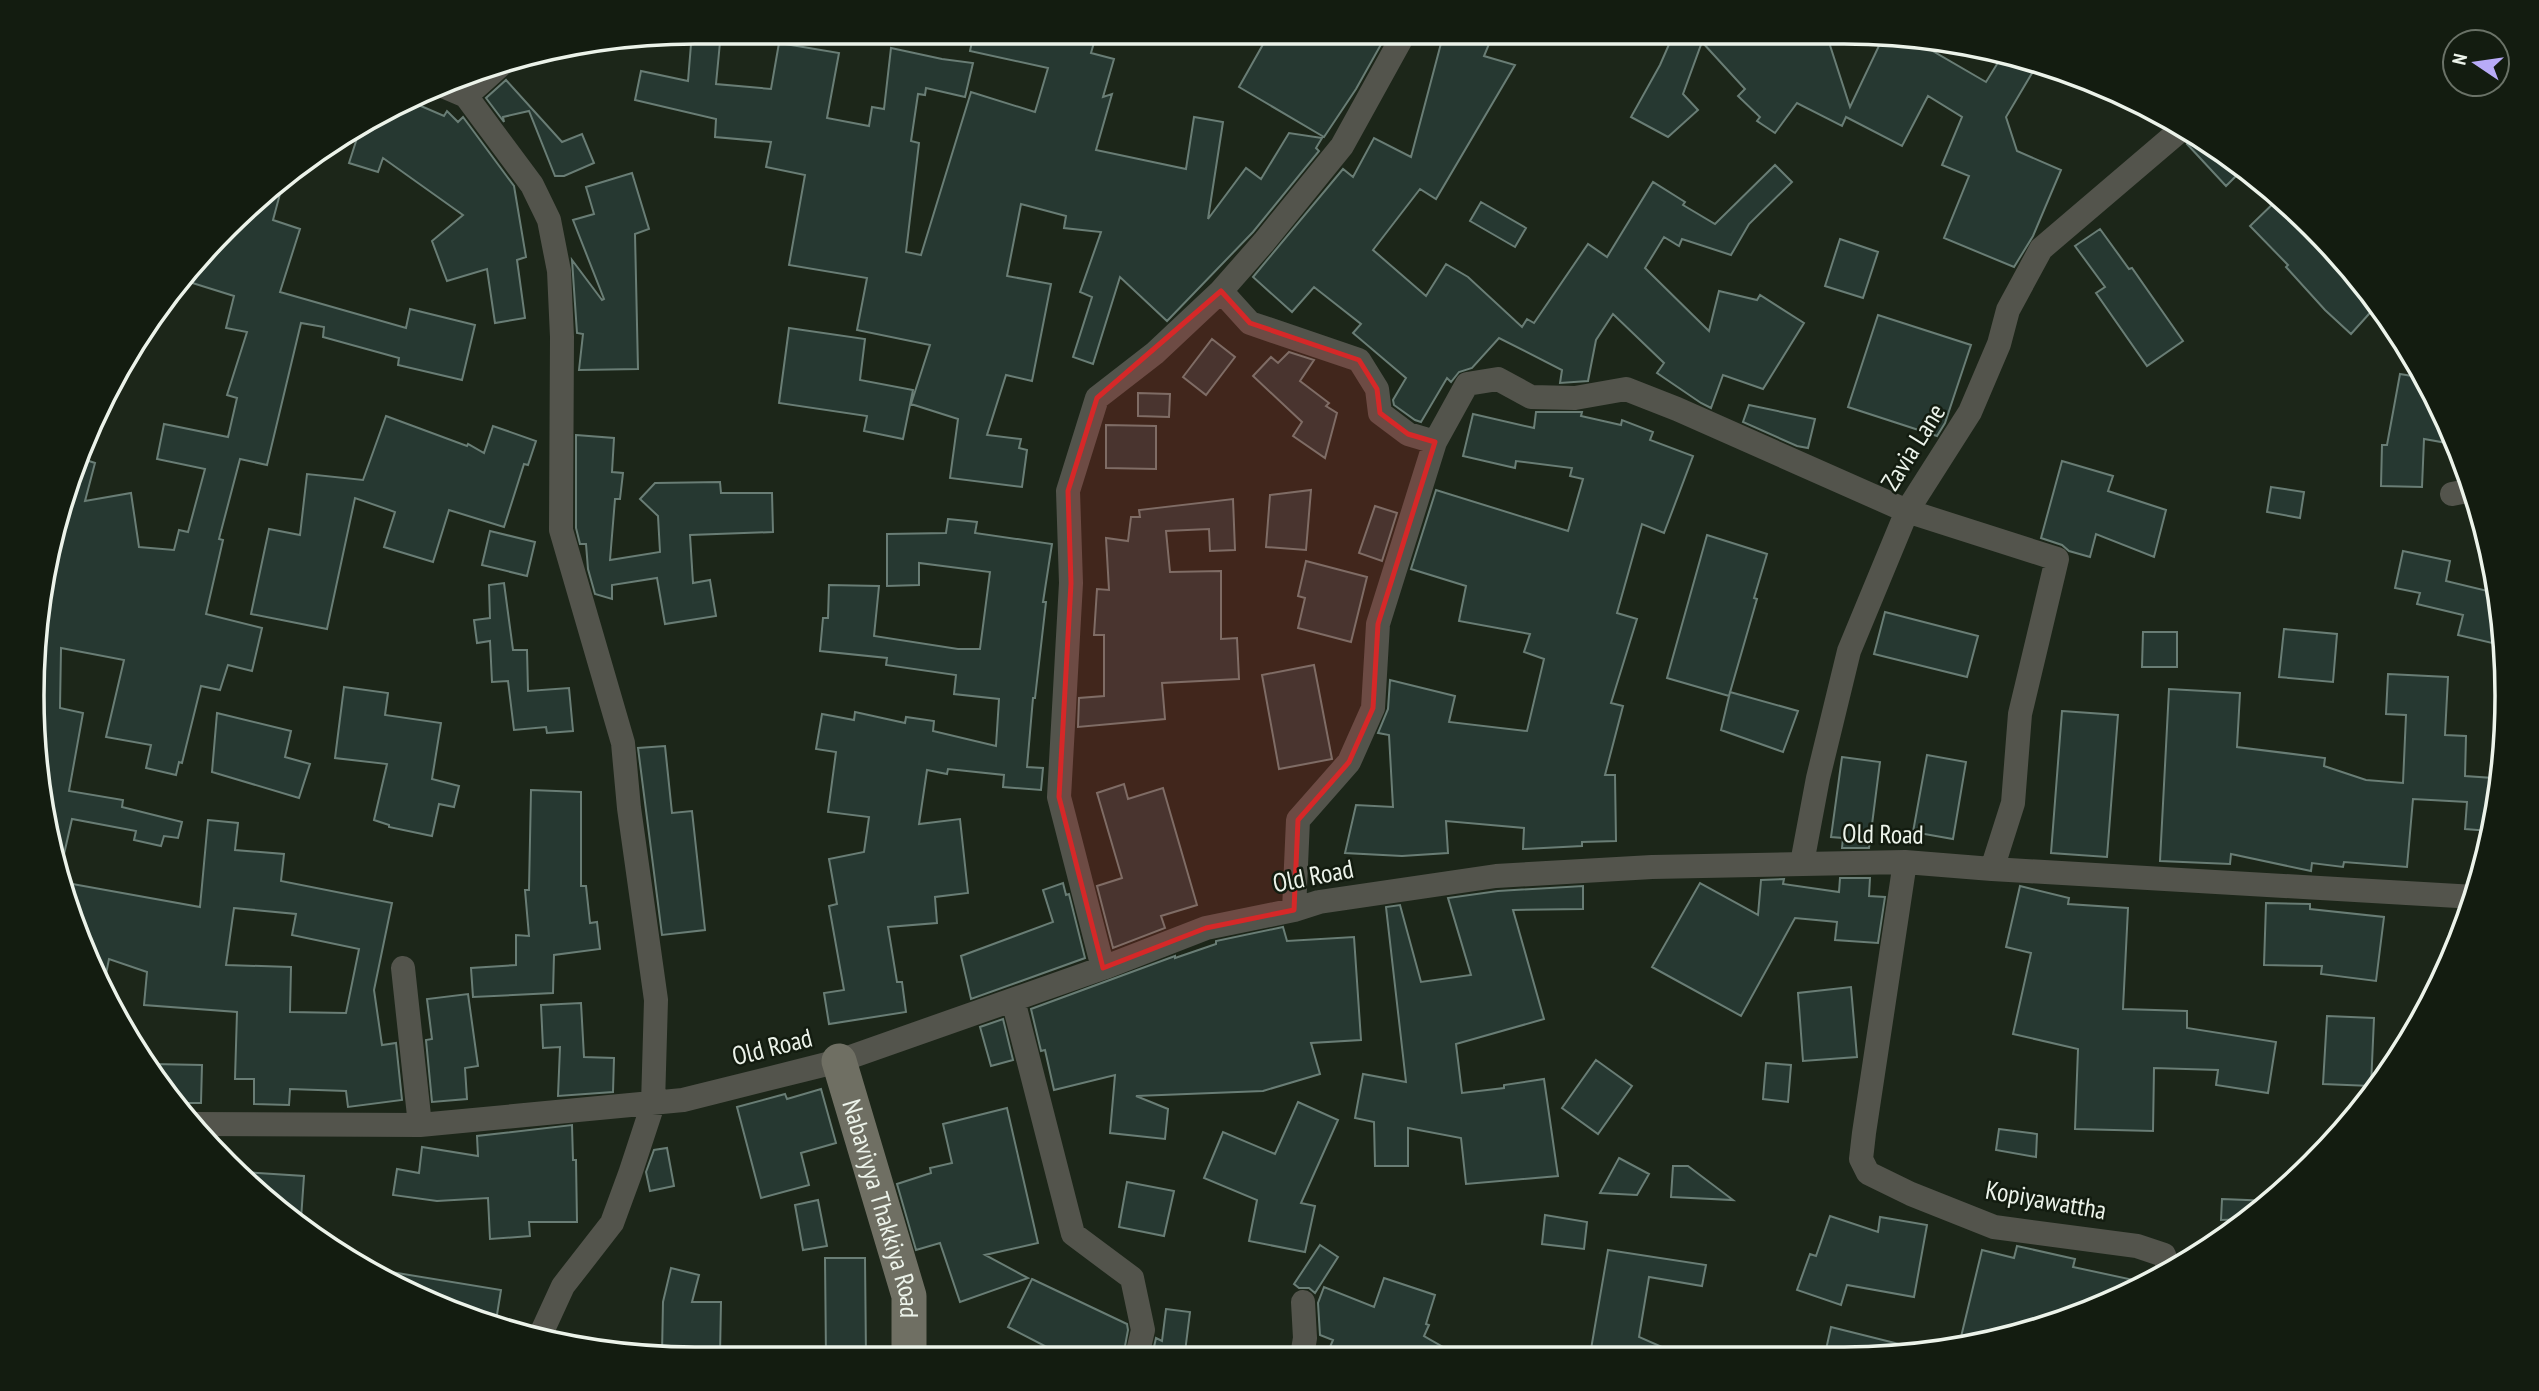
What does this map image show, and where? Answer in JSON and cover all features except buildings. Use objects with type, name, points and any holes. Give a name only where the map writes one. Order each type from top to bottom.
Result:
[{"type":"street","points":[[1103,968],[1059,797],[1071,583],[1068,491],[1097,398],[1155,353],[1222,291],[1342,146],[1398,44]]},
{"type":"street","points":[[455,91],[532,185],[549,220],[559,271],[562,337],[561,530],[623,743],[629,808],[656,1000],[653,1104],[612,1223],[563,1286],[544,1329]]},
{"type":"street","name":"Zavia Lane","points":[[1802,863],[1818,778],[1849,651],[1907,511],[1970,412],[1999,344],[2008,310],[2040,249],[2175,135]]},
{"type":"street","points":[[1222,291],[1250,323],[1359,360],[1377,389],[1380,413],[1408,434],[1435,442]]},
{"type":"street","points":[[1294,910],[1298,820],[1349,762],[1373,708],[1378,624],[1435,442],[1466,384],[1498,379],[1531,397],[1575,398],[1626,389],[1907,511],[2057,559],[2020,714],[2013,803],[1992,869]]},
{"type":"street","name":"Old Road","points":[[204,1124],[420,1125],[683,1100],[839,1061],[1103,968],[1206,928],[1294,910],[1319,902],[1496,876],[1652,867],[1905,862],[2464,896]]},
{"type":"street","name":"Kopiyawattha","points":[[1905,862],[1864,1133],[1861,1159],[1868,1173],[1911,1194],[1994,1227],[2137,1246],[2164,1255],[2166,1261]]},
{"type":"street","points":[[403,968],[420,1125]]},
{"type":"street","points":[[1013,1000],[1073,1234],[1132,1278],[1143,1330],[1139,1347]]},
{"type":"street","name":"Nabaviyya Thakkiya Road","points":[[839,1061],[909,1296],[909,1347]]},
{"type":"street","points":[[1303,1302],[1304,1347]]},
{"type":"highlighted area","points":[[1221,291],[1250,323],[1359,360],[1377,389],[1380,413],[1408,434],[1435,442],[1378,624],[1373,708],[1349,762],[1298,820],[1294,910],[1206,928],[1103,968],[1059,797],[1071,583],[1068,491],[1097,398]]}]
